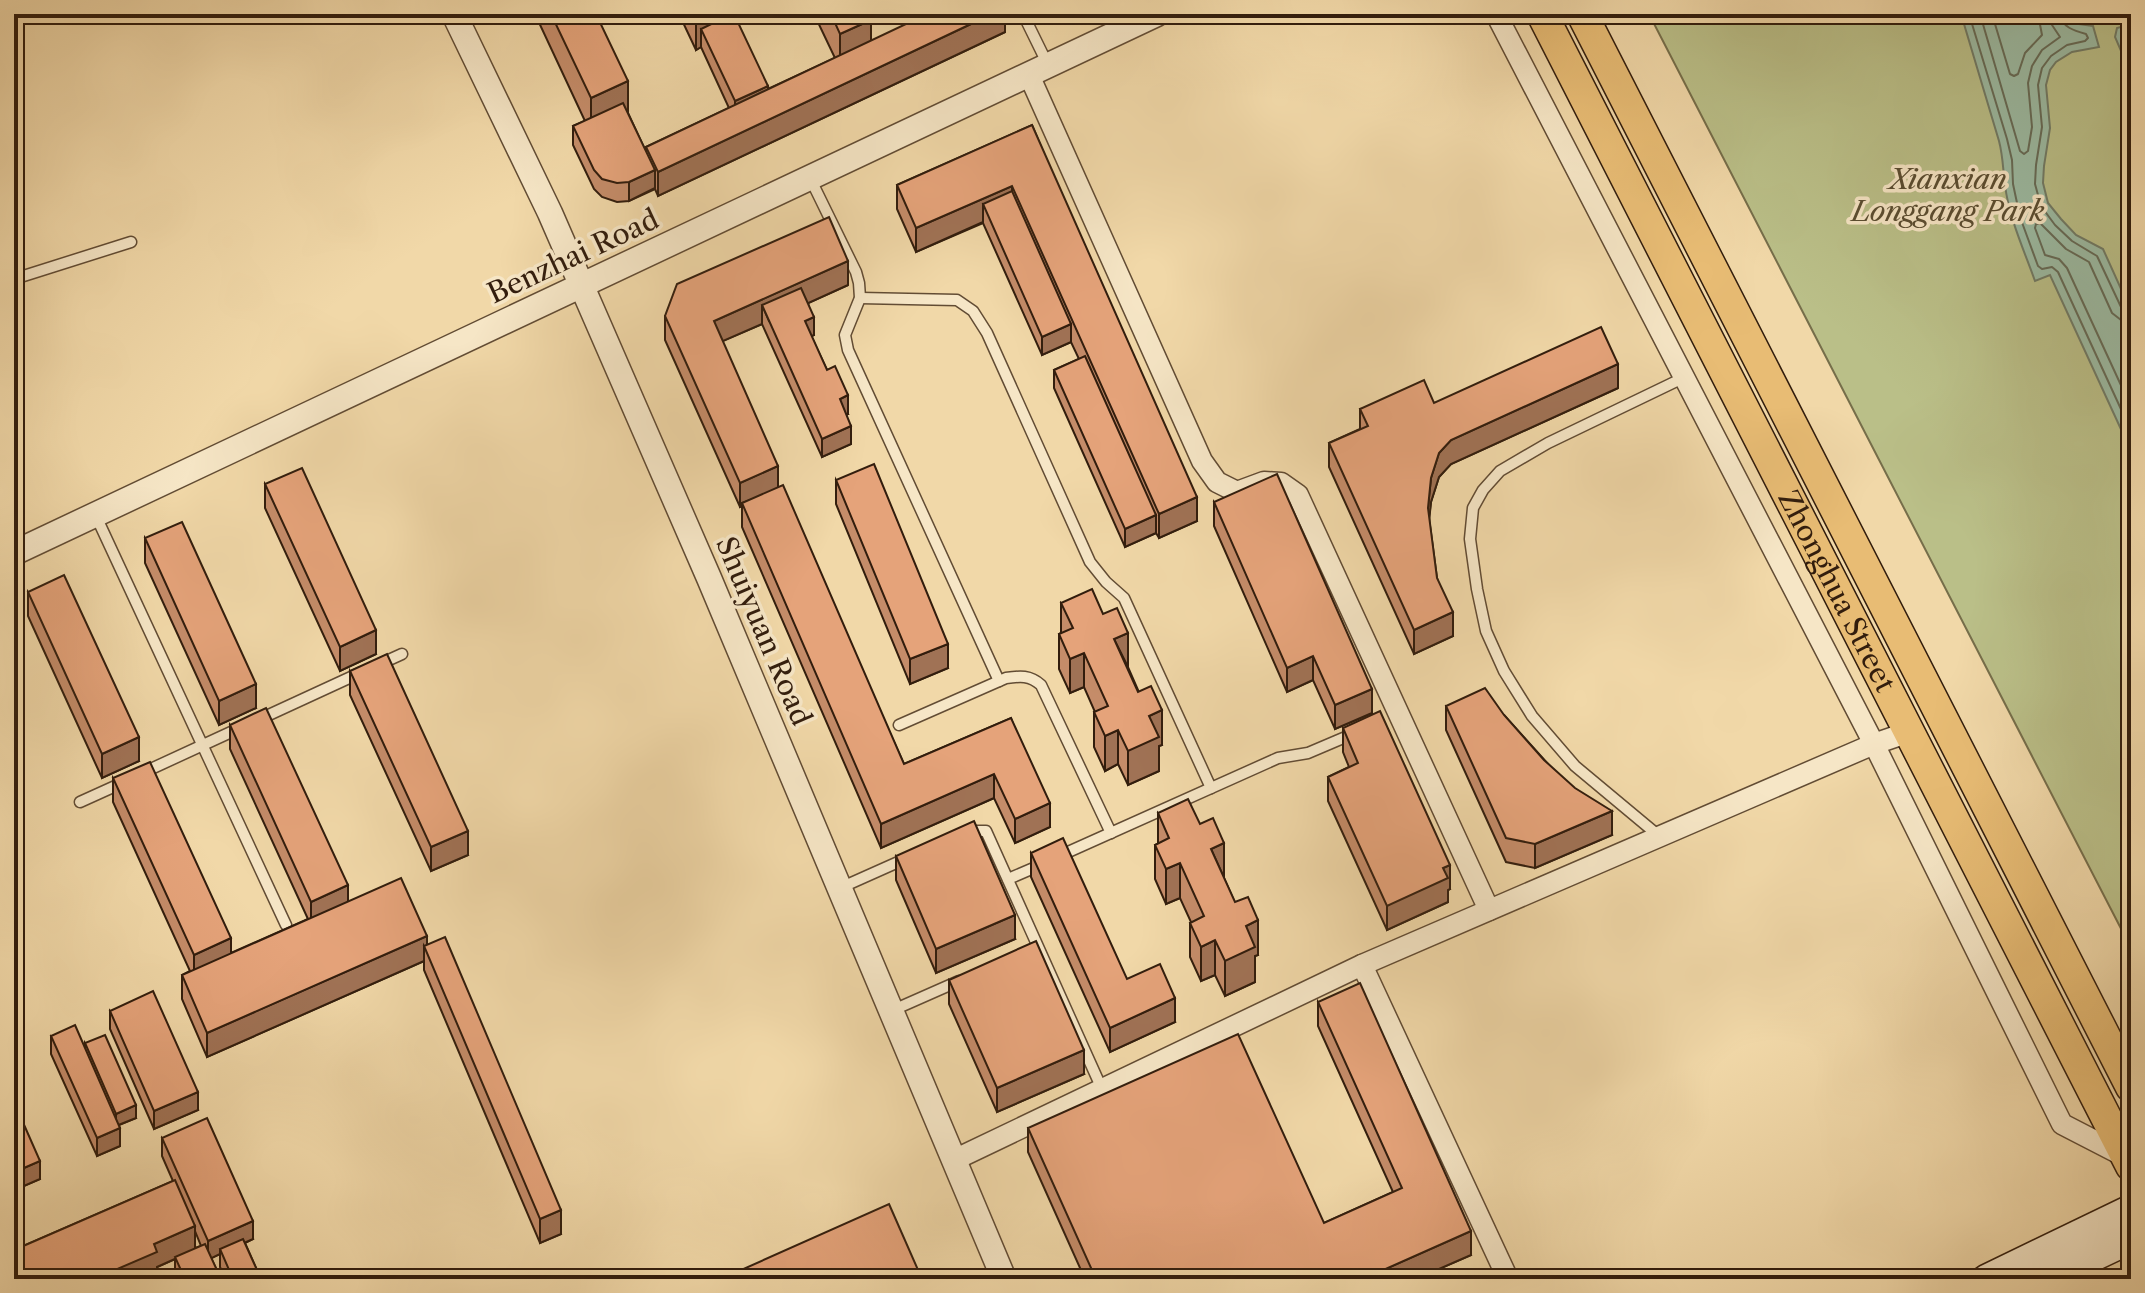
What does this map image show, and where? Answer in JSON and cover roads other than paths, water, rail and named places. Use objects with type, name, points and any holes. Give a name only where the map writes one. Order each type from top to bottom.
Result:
[{"type":"main road","name":"Zhonghua Street","points":[[1542,14],[2129,1162]]},
{"type":"main road","name":"Zhonghua Street","points":[[1582,14],[2131,1087]]},
{"type":"main road","points":[[1986,1279],[2131,1209]]},
{"type":"main road","points":[[2047,1279],[2131,1239]]},
{"type":"street","name":"Shuiyuan Road","points":[[454,14],[582,285],[709,578],[1004,1279]]},
{"type":"street","name":"Benzhai Road","points":[[14,553],[1157,14]]},
{"type":"street","points":[[1496,14],[1874,744],[2062,1124],[2129,1162]]},
{"type":"street","points":[[1038,70],[1202,461],[1217,482],[1237,492],[1264,482],[1281,483],[1298,495],[1392,717],[1489,910]]},
{"type":"street","points":[[954,1160],[1362,965],[1874,744],[1909,732]]},
{"type":"street","points":[[1362,965],[1508,1279]]},
{"type":"lane","points":[[1023,14],[1038,70]]},
{"type":"lane","points":[[810,178],[859,283],[860,298],[845,335],[848,350],[999,681]]},
{"type":"lane","points":[[14,279],[131,242]]},
{"type":"lane","points":[[860,298],[957,300],[973,311],[987,333],[1090,562],[1124,598],[1211,788]]},
{"type":"lane","points":[[1660,837],[1575,766],[1532,716],[1504,671],[1486,631],[1470,539],[1473,508],[1483,490],[1500,471],[1548,443],[1683,378]]},
{"type":"lane","points":[[95,514],[286,925]]},
{"type":"lane","points":[[80,802],[402,654]]},
{"type":"lane","points":[[899,725],[999,681],[1021,675],[1035,680],[1041,685],[1111,833]]},
{"type":"lane","points":[[1008,879],[1278,758],[1308,753],[1360,731]]},
{"type":"lane","points":[[956,836],[970,830],[986,831],[1102,1089]]},
{"type":"lane","points":[[840,888],[912,856]]},
{"type":"lane","points":[[1025,953],[1038,947]]},
{"type":"lane","points":[[891,1011],[972,976]]},
{"type":"water","points":[[1961,14],[2066,14],[2079,24],[2093,26],[2099,47],[2072,52],[2050,70],[2046,85],[2050,128],[2043,183],[2048,203],[2061,219],[2076,235],[2103,249],[2131,311],[2131,451],[2050,275],[2035,281],[2010,210],[1999,141]]},
{"type":"water","points":[[2131,24],[2131,74],[2115,37],[2117,28]]},
{"type":"park label","name":"Xianxian Longgang Park","points":[[1948,195]]}]
